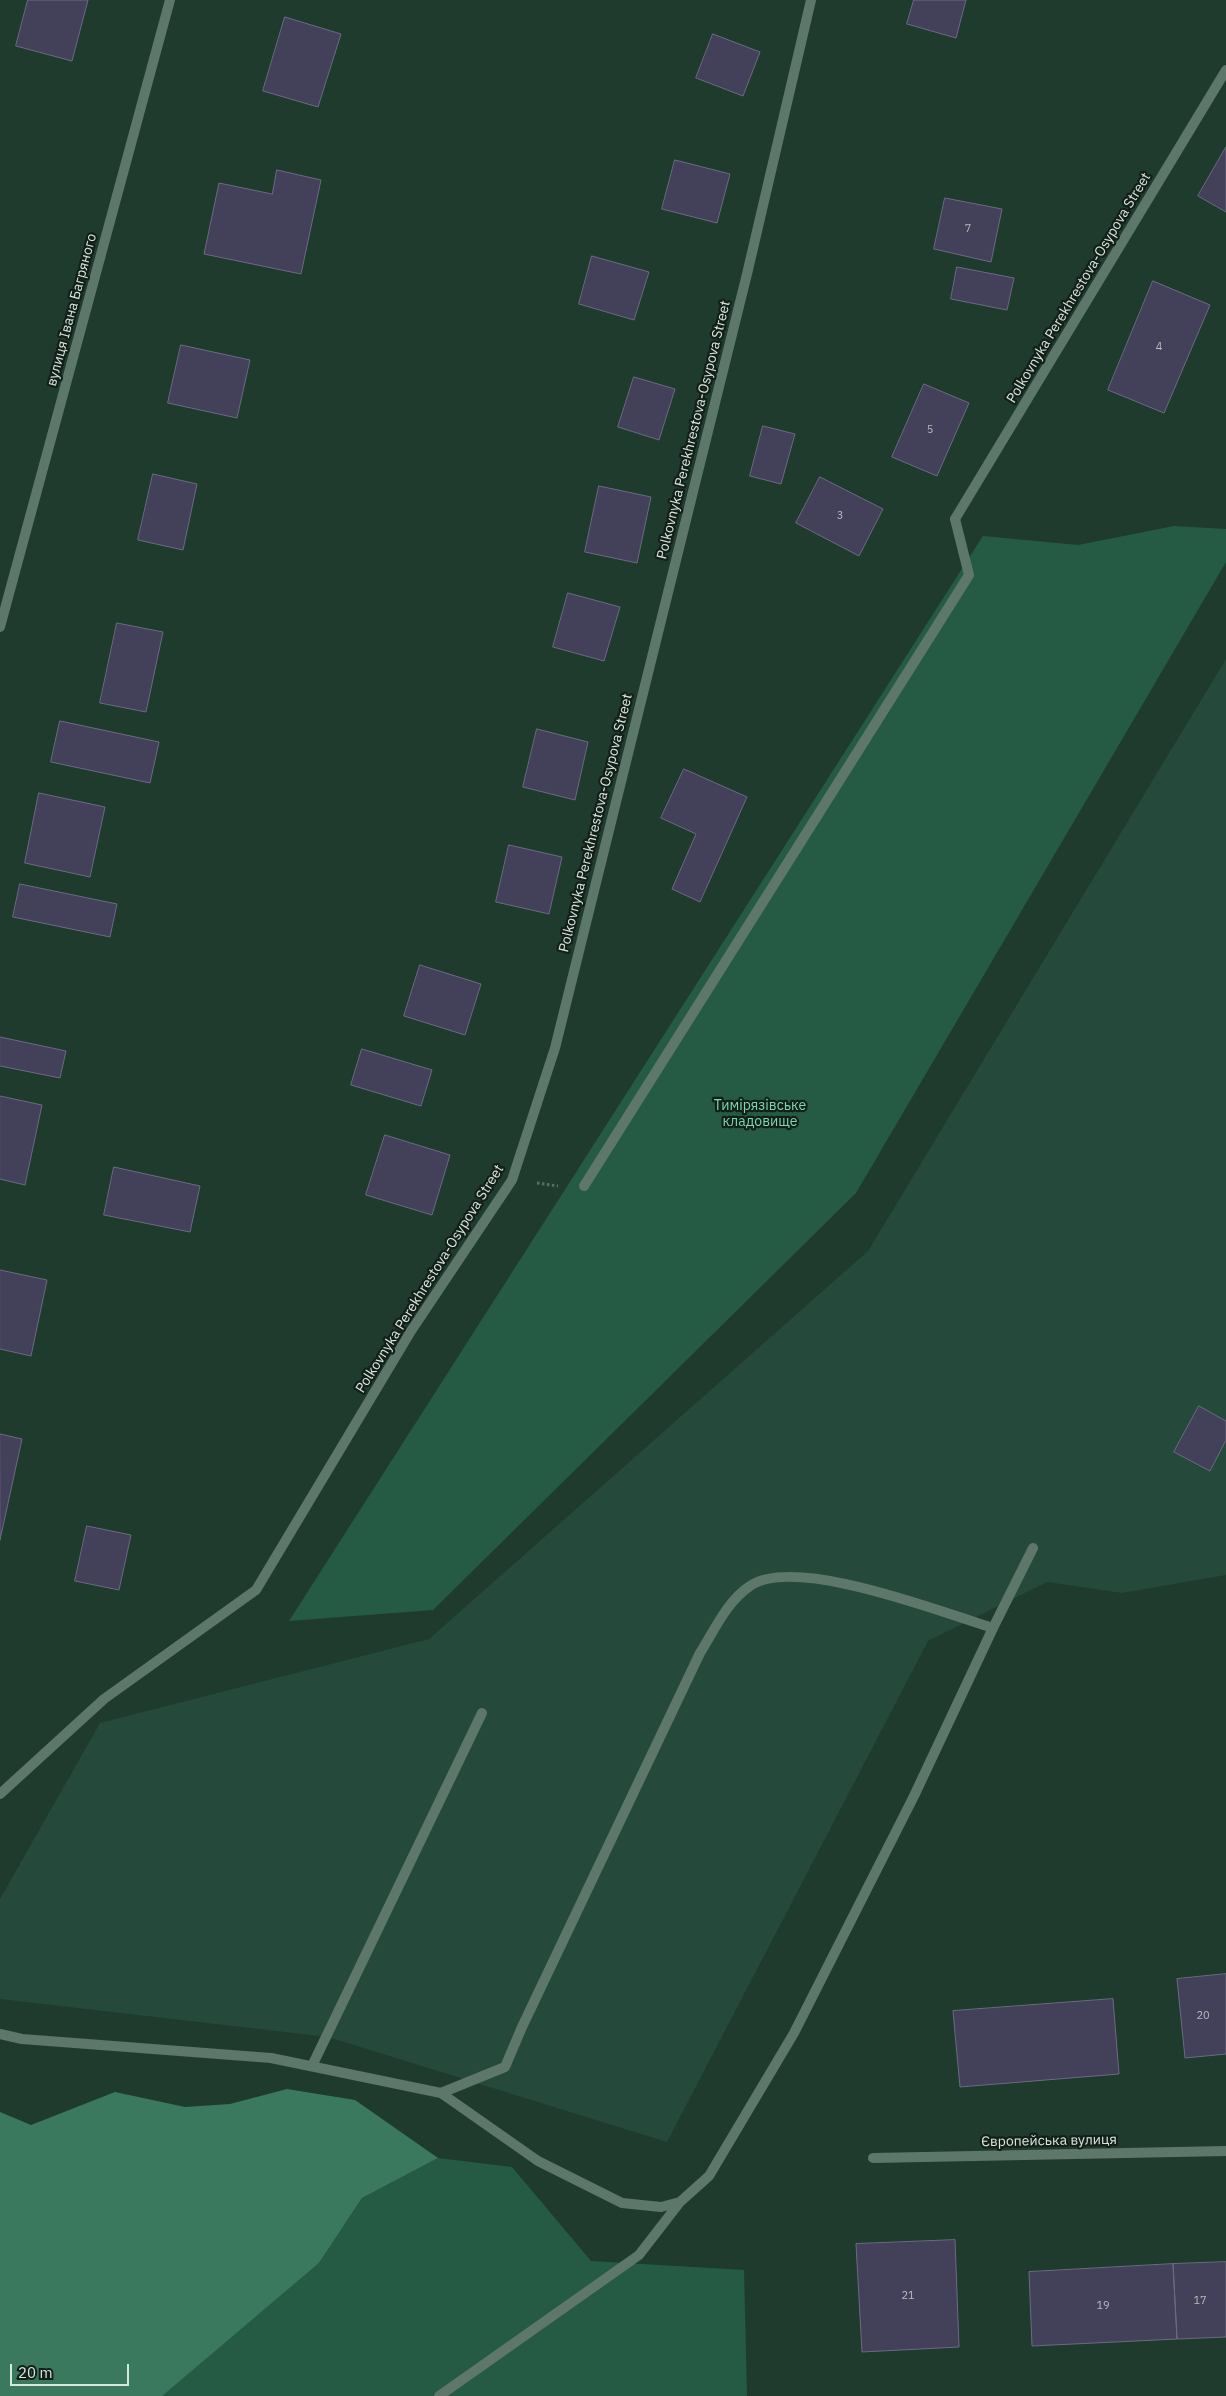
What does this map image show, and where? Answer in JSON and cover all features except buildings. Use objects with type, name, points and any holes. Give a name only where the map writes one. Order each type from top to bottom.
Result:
[{"type":"street","name":"вулиця Івана Багряного","points":[[0,627],[170,0]]},
{"type":"street","name":"Polkovnyka Perekhrestova-Osypova Street","points":[[0,1794],[104,1699],[256,1590],[412,1331],[512,1180],[555,1048],[747,274],[811,0]]},
{"type":"street","name":"Polkovnyka Perekhrestova-Osypova Street","points":[[584,1186],[969,575],[955,519],[1226,70]]},
{"type":"street","points":[[439,2396],[640,2255],[680,2202],[709,2176],[794,2034],[914,1796],[1033,1548]]},
{"type":"street","points":[[441,2092],[505,2067],[522,2027],[700,1653],[729,1606],[750,1585],[779,1576],[864,1587],[993,1628]]},
{"type":"street","points":[[312,2066],[482,1713]]},
{"type":"street","points":[[0,2034],[22,2039],[271,2058],[441,2092],[538,2161],[622,2203],[660,2207],[680,2202]]},
{"type":"street","name":"Європейська вулиця","points":[[873,2158],[1226,2151]]},
{"type":"path","points":[[512,1180],[566,1187],[584,1186]]},
{"type":"shaded area","points":[[1226,659],[1226,1575],[1122,1593],[1047,1582],[928,1641],[667,2142],[328,2037],[0,1999],[0,1899],[100,1723],[429,1639],[868,1251]]},
{"type":"shaded area","points":[[287,2089],[355,2100],[438,2158],[362,2198],[319,2263],[162,2396],[0,2396],[0,2112],[31,2125],[115,2092],[185,2107],[230,2104]]},
{"type":"green space","name":"Тимірязівське кладовище","points":[[1174,526],[1226,529],[1226,562],[856,1193],[433,1610],[289,1621],[983,536],[1078,545]]},
{"type":"green space","points":[[438,2158],[512,2167],[591,2261],[744,2270],[747,2396],[161,2396],[319,2263],[362,2198]]}]
